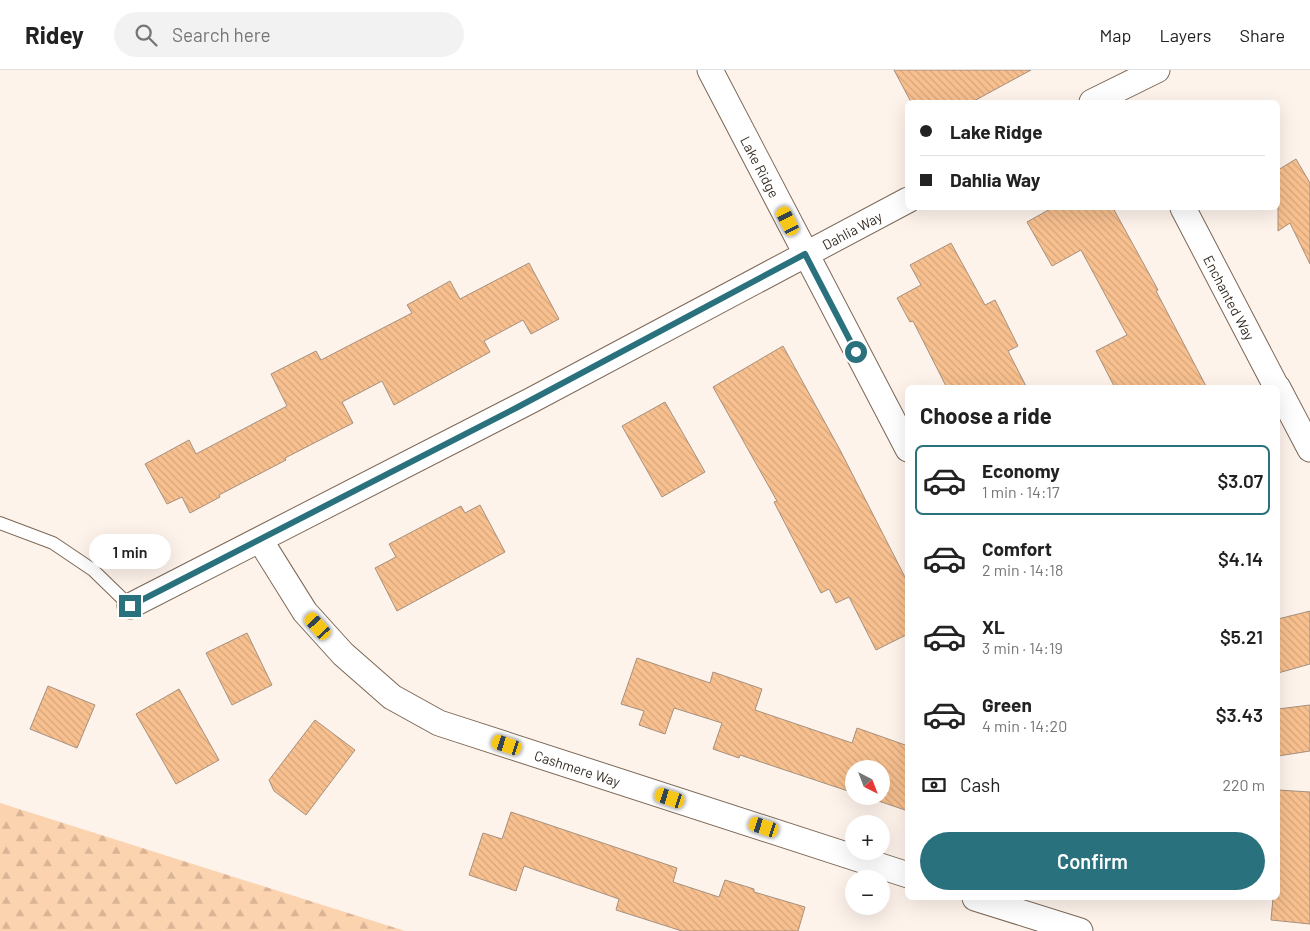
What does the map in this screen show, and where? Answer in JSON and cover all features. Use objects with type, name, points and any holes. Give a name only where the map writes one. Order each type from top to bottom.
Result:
[{"type":"street","name":"Lake Ridge","points":[[712,70],[805,254],[905,443]]},
{"type":"street","points":[[1101,100],[1124,95],[1157,70]]},
{"type":"street","name":"Dahlia Way","points":[[130,606],[522,405],[905,202]]},
{"type":"street","name":"Enchanted Way","points":[[1184,210],[1276,385]]},
{"type":"street","name":"Enchanted Way","points":[[1280,392],[1310,449]]},
{"type":"street","name":"Cashmere Way","points":[[260,540],[305,612],[343,654],[392,697],[439,723],[905,874]]},
{"type":"street","points":[[989,900],[1024,905],[1080,931]]},
{"type":"lane","points":[[0,523],[52,543],[93,570],[130,606]]},
{"type":"green space","points":[[0,803],[405,931],[0,931]]},
{"type":"building","points":[[894,70],[1031,70],[976,100],[910,100]]},
{"type":"building","points":[[1296,159],[1310,183],[1310,264],[1290,223],[1278,231],[1280,169]]},
{"type":"building","points":[[1048,210],[1114,210],[1158,290],[1156,291],[1205,385],[1113,385],[1096,351],[1127,335],[1081,250],[1052,266],[1027,222]]},
{"type":"building","points":[[951,243],[985,305],[995,300],[1018,346],[1008,351],[1025,385],[945,385],[913,321],[910,322],[897,298],[921,285],[910,265]]},
{"type":"building","points":[[529,263],[559,319],[531,334],[523,320],[484,341],[490,352],[394,405],[382,381],[342,402],[353,423],[285,458],[286,460],[219,495],[220,497],[190,513],[182,497],[167,504],[145,464],[189,440],[196,454],[287,406],[271,374],[316,351],[321,360],[412,313],[407,305],[450,281],[460,299]]},
{"type":"building","points":[[783,346],[840,450],[905,577],[905,636],[876,650],[849,597],[836,603],[829,589],[821,593],[774,502],[777,501],[713,387]]},
{"type":"building","points":[[665,402],[705,472],[662,497],[622,426]]},
{"type":"building","points":[[480,505],[505,552],[397,611],[375,568],[396,557],[389,544],[461,506],[465,513]]},
{"type":"building","points":[[1310,611],[1310,664],[1280,672],[1280,618]]},
{"type":"building","points":[[247,633],[272,685],[232,705],[206,653]]},
{"type":"building","points":[[637,658],[710,683],[713,672],[762,689],[755,710],[852,743],[857,728],[905,745],[905,810],[890,805],[890,760],[845,760],[845,790],[740,755],[739,758],[713,749],[722,723],[674,708],[665,734],[639,725],[644,711],[621,704]]},
{"type":"building","points":[[48,686],[95,705],[77,748],[30,729]]},
{"type":"building","points":[[179,689],[219,760],[176,784],[136,714]]},
{"type":"building","points":[[1310,705],[1310,751],[1280,756],[1280,709]]},
{"type":"building","points":[[315,720],[355,750],[306,815],[274,791],[269,780]]},
{"type":"building","points":[[1280,790],[1310,792],[1310,924],[1271,920],[1273,900],[1280,900]]},
{"type":"building","points":[[511,812],[677,868],[673,882],[719,897],[725,880],[754,889],[754,892],[805,907],[798,931],[682,931],[616,910],[619,899],[524,866],[516,891],[469,875],[483,833],[502,839]]},
{"type":"route","points":[[130,606],[516,408],[805,254],[856,352]]}]
